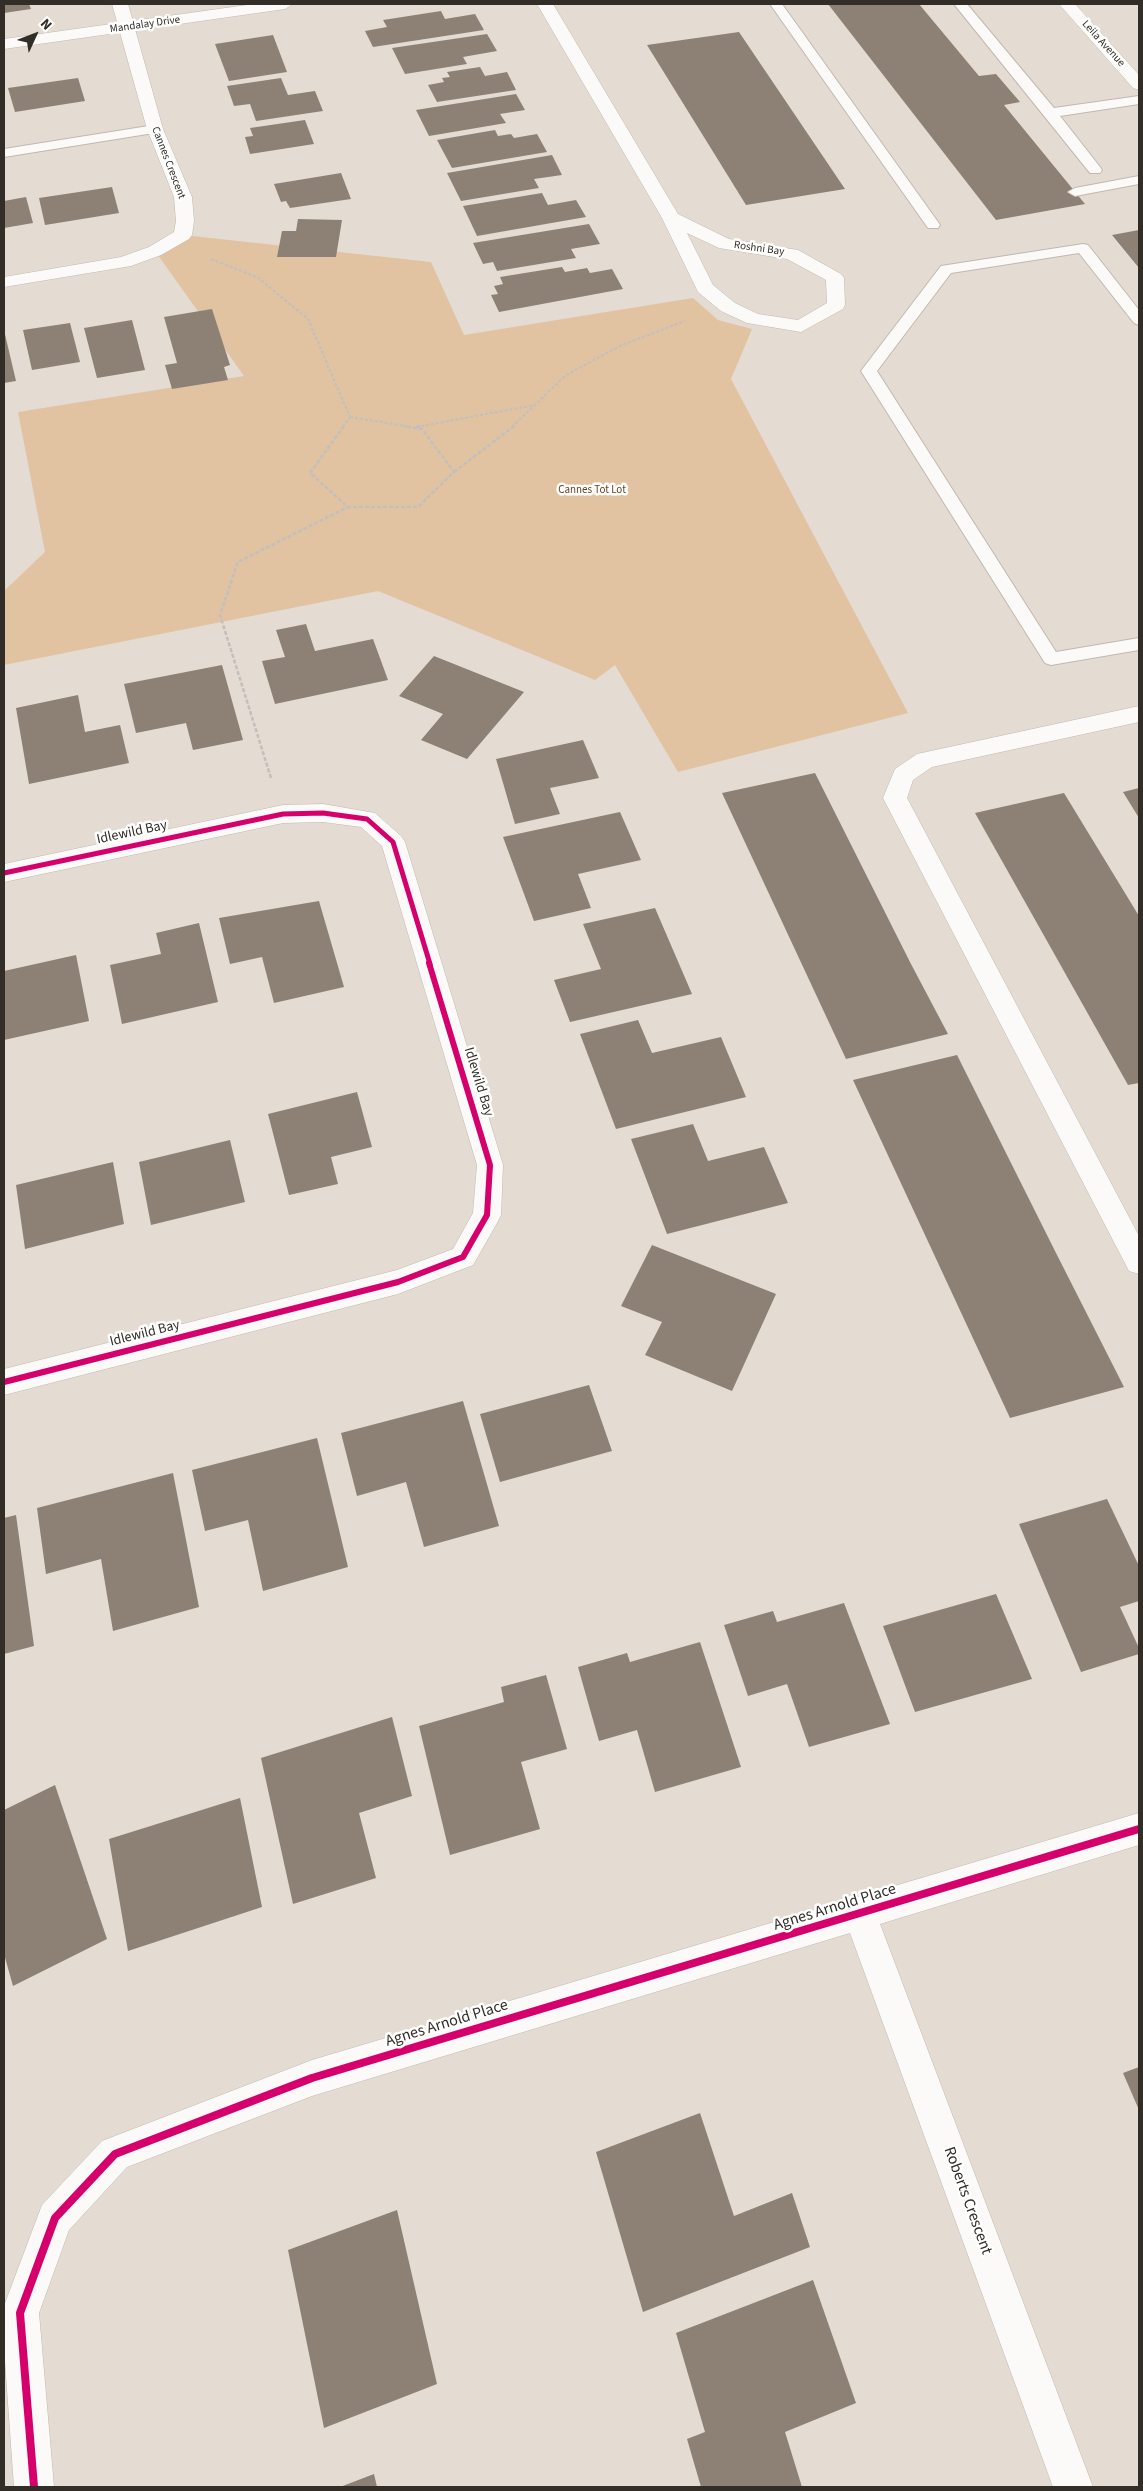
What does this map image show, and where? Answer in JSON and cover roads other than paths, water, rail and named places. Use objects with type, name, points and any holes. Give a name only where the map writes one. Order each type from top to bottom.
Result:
[{"type":"street","name":"Cannes Crescent","points":[[4,282],[124,262],[172,242],[183,235],[185,221],[183,197],[155,129],[120,4]]},
{"type":"street","name":"Mandalay Drive","points":[[4,44],[285,4]]},
{"type":"street","name":"Roshni Bay","points":[[545,4],[671,218],[705,288],[728,306],[754,319],[801,326],[836,305],[835,278],[792,254],[725,244],[671,218]]},
{"type":"street","name":"Leila Avenue","points":[[1067,4],[1139,85]]},
{"type":"street","points":[[1139,714],[926,760],[903,775],[895,798],[1139,1262]]},
{"type":"street","name":"Idlewild Bay","points":[[4,873],[283,814],[323,813],[367,819],[393,842],[490,1165],[487,1216],[463,1256],[398,1282],[4,1382]]},
{"type":"street","name":"Agnes Arnold Place","points":[[34,2487],[20,2313],[55,2218],[115,2154],[312,2078],[860,1915],[1139,1829]]},
{"type":"street","name":"Roberts Crescent","points":[[860,1915],[1073,2487]]},
{"type":"lane","points":[[776,4],[932,225]]},
{"type":"lane","points":[[960,4],[1051,113],[1095,170]]},
{"type":"lane","points":[[1051,113],[1139,100]]},
{"type":"lane","points":[[4,153],[155,129]]},
{"type":"lane","points":[[1075,192],[1139,180]]},
{"type":"lane","points":[[1139,320],[1083,248],[946,269],[869,372],[1051,659],[1139,644]]},
{"type":"park label","name":"Cannes Tot Lot","points":[[592,491]]}]
